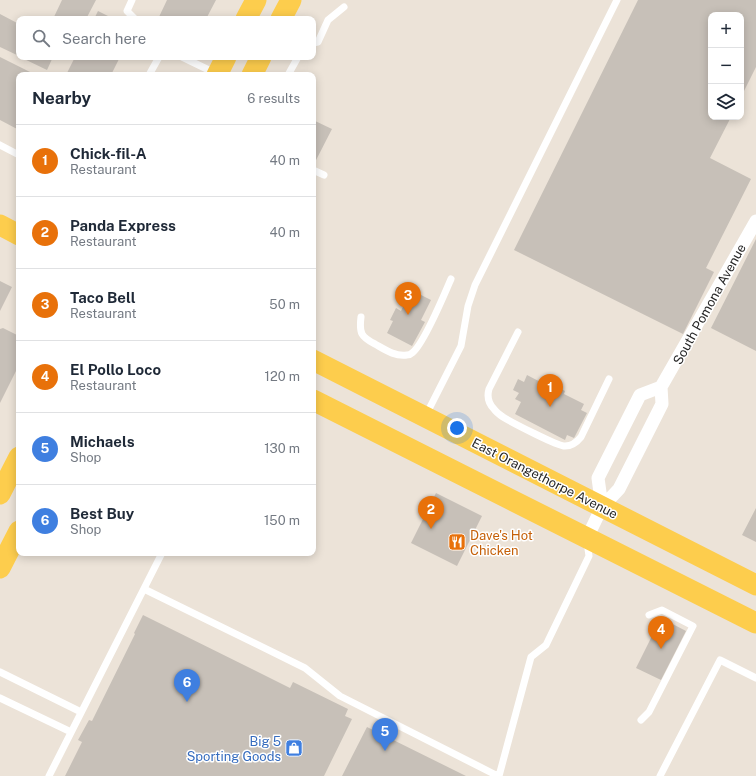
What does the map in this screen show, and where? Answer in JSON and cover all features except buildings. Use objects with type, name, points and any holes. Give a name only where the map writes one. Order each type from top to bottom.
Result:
[{"type":"main road","points":[[248,16],[256,0]]},
{"type":"main road","points":[[283,16],[291,0]]},
{"type":"main road","points":[[254,72],[260,60]]},
{"type":"main road","points":[[0,225],[16,233]]},
{"type":"main road","name":"East Orangethorpe Avenue","points":[[316,362],[756,585]]},
{"type":"main road","points":[[316,402],[756,623]]},
{"type":"main road","points":[[1,492],[16,463]]},
{"type":"main road","points":[[0,568],[16,537]]},
{"type":"street","name":"South Pomona Avenue","points":[[587,538],[602,507],[620,489],[662,404],[661,387],[756,221]]},
{"type":"street","points":[[602,507],[598,478],[640,395],[661,387]]},
{"type":"lane","points":[[132,0],[127,11],[132,16]]},
{"type":"lane","points":[[425,417],[461,346],[468,306],[475,285],[617,0]]},
{"type":"lane","points":[[316,42],[318,42],[328,20],[344,7]]},
{"type":"lane","points":[[151,72],[157,60]]},
{"type":"lane","points":[[192,60],[220,69]]},
{"type":"lane","points":[[290,72],[296,60]]},
{"type":"lane","points":[[0,145],[16,153]]},
{"type":"lane","points":[[316,171],[324,175]]},
{"type":"lane","points":[[361,317],[361,333],[365,340],[398,355],[407,355],[412,353],[418,347],[425,334],[452,278]]},
{"type":"lane","points":[[518,332],[489,389],[488,395],[489,402],[494,409],[504,417],[561,446],[572,445],[581,437],[609,379]]},
{"type":"lane","points":[[144,589],[305,668],[340,696],[499,776],[531,657],[546,645],[589,556],[587,538]]},
{"type":"lane","points":[[49,776],[160,556]]},
{"type":"lane","points":[[642,720],[649,712],[693,626],[662,610],[649,615]]},
{"type":"lane","points":[[660,776],[720,660],[756,678]]},
{"type":"lane","points":[[0,672],[81,712]]},
{"type":"lane","points":[[0,698],[71,732]]},
{"type":"place","name":"Taco Bell","points":[[408,315]]},
{"type":"place","name":"Chick-fil-A","points":[[550,407]]},
{"type":"place","name":"Panda Express","points":[[431,529]]},
{"type":"place","name":"Dave's Hot Chicken","points":[[457,542]]},
{"type":"place","name":"El Pollo Loco","points":[[661,649]]},
{"type":"place","name":"Best Buy","points":[[187,702]]},
{"type":"place","name":"Big 5 Sporting Goods","points":[[294,748]]},
{"type":"place","name":"Michaels","points":[[385,751]]}]
